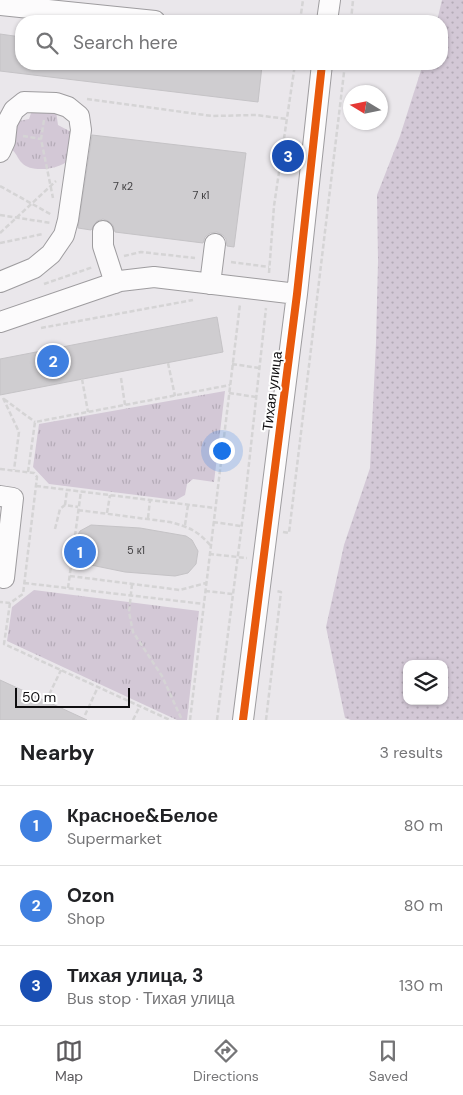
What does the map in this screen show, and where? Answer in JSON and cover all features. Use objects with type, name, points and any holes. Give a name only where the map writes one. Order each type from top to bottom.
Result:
[{"type":"street","points":[[328,15],[330,0]]},
{"type":"street","points":[[0,5],[97,15]]},
{"type":"street","name":"Тихая улица","points":[[243,720],[296,294],[321,70]]},
{"type":"street","points":[[0,152],[5,141],[7,123],[14,110],[24,102],[56,103],[68,107],[79,116],[81,130],[64,236],[51,254],[34,268],[0,282]]},
{"type":"street","points":[[103,231],[103,246],[115,283]]},
{"type":"street","points":[[206,291],[215,244]]},
{"type":"street","points":[[0,322],[115,283],[137,278],[154,277],[206,291],[242,288],[296,294]]},
{"type":"street","points":[[0,496],[13,498],[4,538],[4,578],[0,577]]},
{"type":"path","points":[[301,15],[303,0]]},
{"type":"path","points":[[351,15],[353,0]]},
{"type":"path","points":[[217,720],[268,291],[274,206],[293,70]]},
{"type":"path","points":[[279,532],[289,533],[344,70]]},
{"type":"path","points":[[68,107],[84,98],[212,116],[256,115],[287,119]]},
{"type":"path","points":[[46,103],[41,139],[53,201]]},
{"type":"path","points":[[0,233],[57,180]]},
{"type":"path","points":[[0,186],[56,217],[54,209]]},
{"type":"path","points":[[0,216],[66,227]]},
{"type":"path","points":[[0,243],[66,227]]},
{"type":"path","points":[[190,720],[242,288]]},
{"type":"path","points":[[34,330],[206,291]]},
{"type":"path","points":[[168,363],[175,396]]},
{"type":"path","points":[[232,364],[259,368]]},
{"type":"path","points":[[121,378],[126,405]]},
{"type":"path","points":[[82,379],[88,412]]},
{"type":"path","points":[[14,470],[19,432],[3,398],[35,422],[230,385]]},
{"type":"path","points":[[229,393],[256,397]]},
{"type":"path","points":[[28,472],[35,422]]},
{"type":"path","points":[[36,486],[215,508]]},
{"type":"path","points":[[55,529],[60,509],[65,505],[67,490]]},
{"type":"path","points":[[68,588],[81,491]]},
{"type":"path","points":[[107,514],[110,495]]},
{"type":"path","points":[[148,519],[150,500]]},
{"type":"path","points":[[65,505],[107,514],[190,527],[204,538],[210,546]]},
{"type":"path","points":[[185,526],[188,505]]},
{"type":"path","points":[[213,522],[241,526]]},
{"type":"path","points":[[209,554],[247,558]]},
{"type":"path","points":[[70,576],[180,590],[206,583]]},
{"type":"path","points":[[24,583],[204,604]]},
{"type":"path","points":[[132,584],[129,612],[133,632],[162,676],[182,720]]},
{"type":"path","points":[[205,591],[233,594]]},
{"type":"path","points":[[266,720],[281,592],[271,591]]},
{"type":"path","points":[[4,644],[10,603]]},
{"type":"path","points":[[0,646],[4,644]]},
{"type":"path","points":[[4,644],[170,720]]},
{"type":"path","points":[[46,701],[61,670]]},
{"type":"path","points":[[85,715],[98,687]]},
{"type":"path","points":[[133,720],[140,706]]},
{"type":"green space","points":[[442,0],[463,0],[463,720],[351,720],[345,718],[326,627],[344,545],[370,468],[376,343],[377,195],[400,136],[421,70],[448,70],[448,15],[438,15]]},
{"type":"green space","points":[[33,107],[56,111],[58,125],[75,134],[72,157],[62,165],[48,169],[33,168],[22,163],[10,148],[14,122],[29,119]]},
{"type":"green space","points":[[225,391],[214,482],[193,479],[187,484],[185,495],[176,500],[49,484],[33,467],[39,424]]},
{"type":"green space","points":[[34,590],[199,611],[187,720],[177,720],[7,641],[12,607]]},
{"type":"building","points":[[0,34],[15,36],[15,70],[262,70],[258,102],[0,71]]},
{"type":"building","points":[[92,135],[246,153],[234,247],[227,246],[226,239],[217,232],[210,233],[205,237],[203,243],[115,232],[113,225],[103,219],[97,221],[91,230],[78,228]]},
{"type":"building","points":[[217,317],[223,352],[0,395],[0,359]]},
{"type":"building","points":[[91,525],[140,528],[186,536],[192,540],[198,551],[196,564],[188,573],[175,576],[125,572],[86,564],[77,555],[74,543],[80,531]]},
{"type":"building","points":[[0,680],[46,701],[87,720],[0,720]]},
{"type":"cycle path","points":[[243,720],[297,294],[321,70]]},
{"type":"place","name":"Тихая улица, 3","points":[[288,156]]},
{"type":"place","name":"Ozon","points":[[53,361]]},
{"type":"place","name":"Красное&Белое","points":[[80,552]]}]
